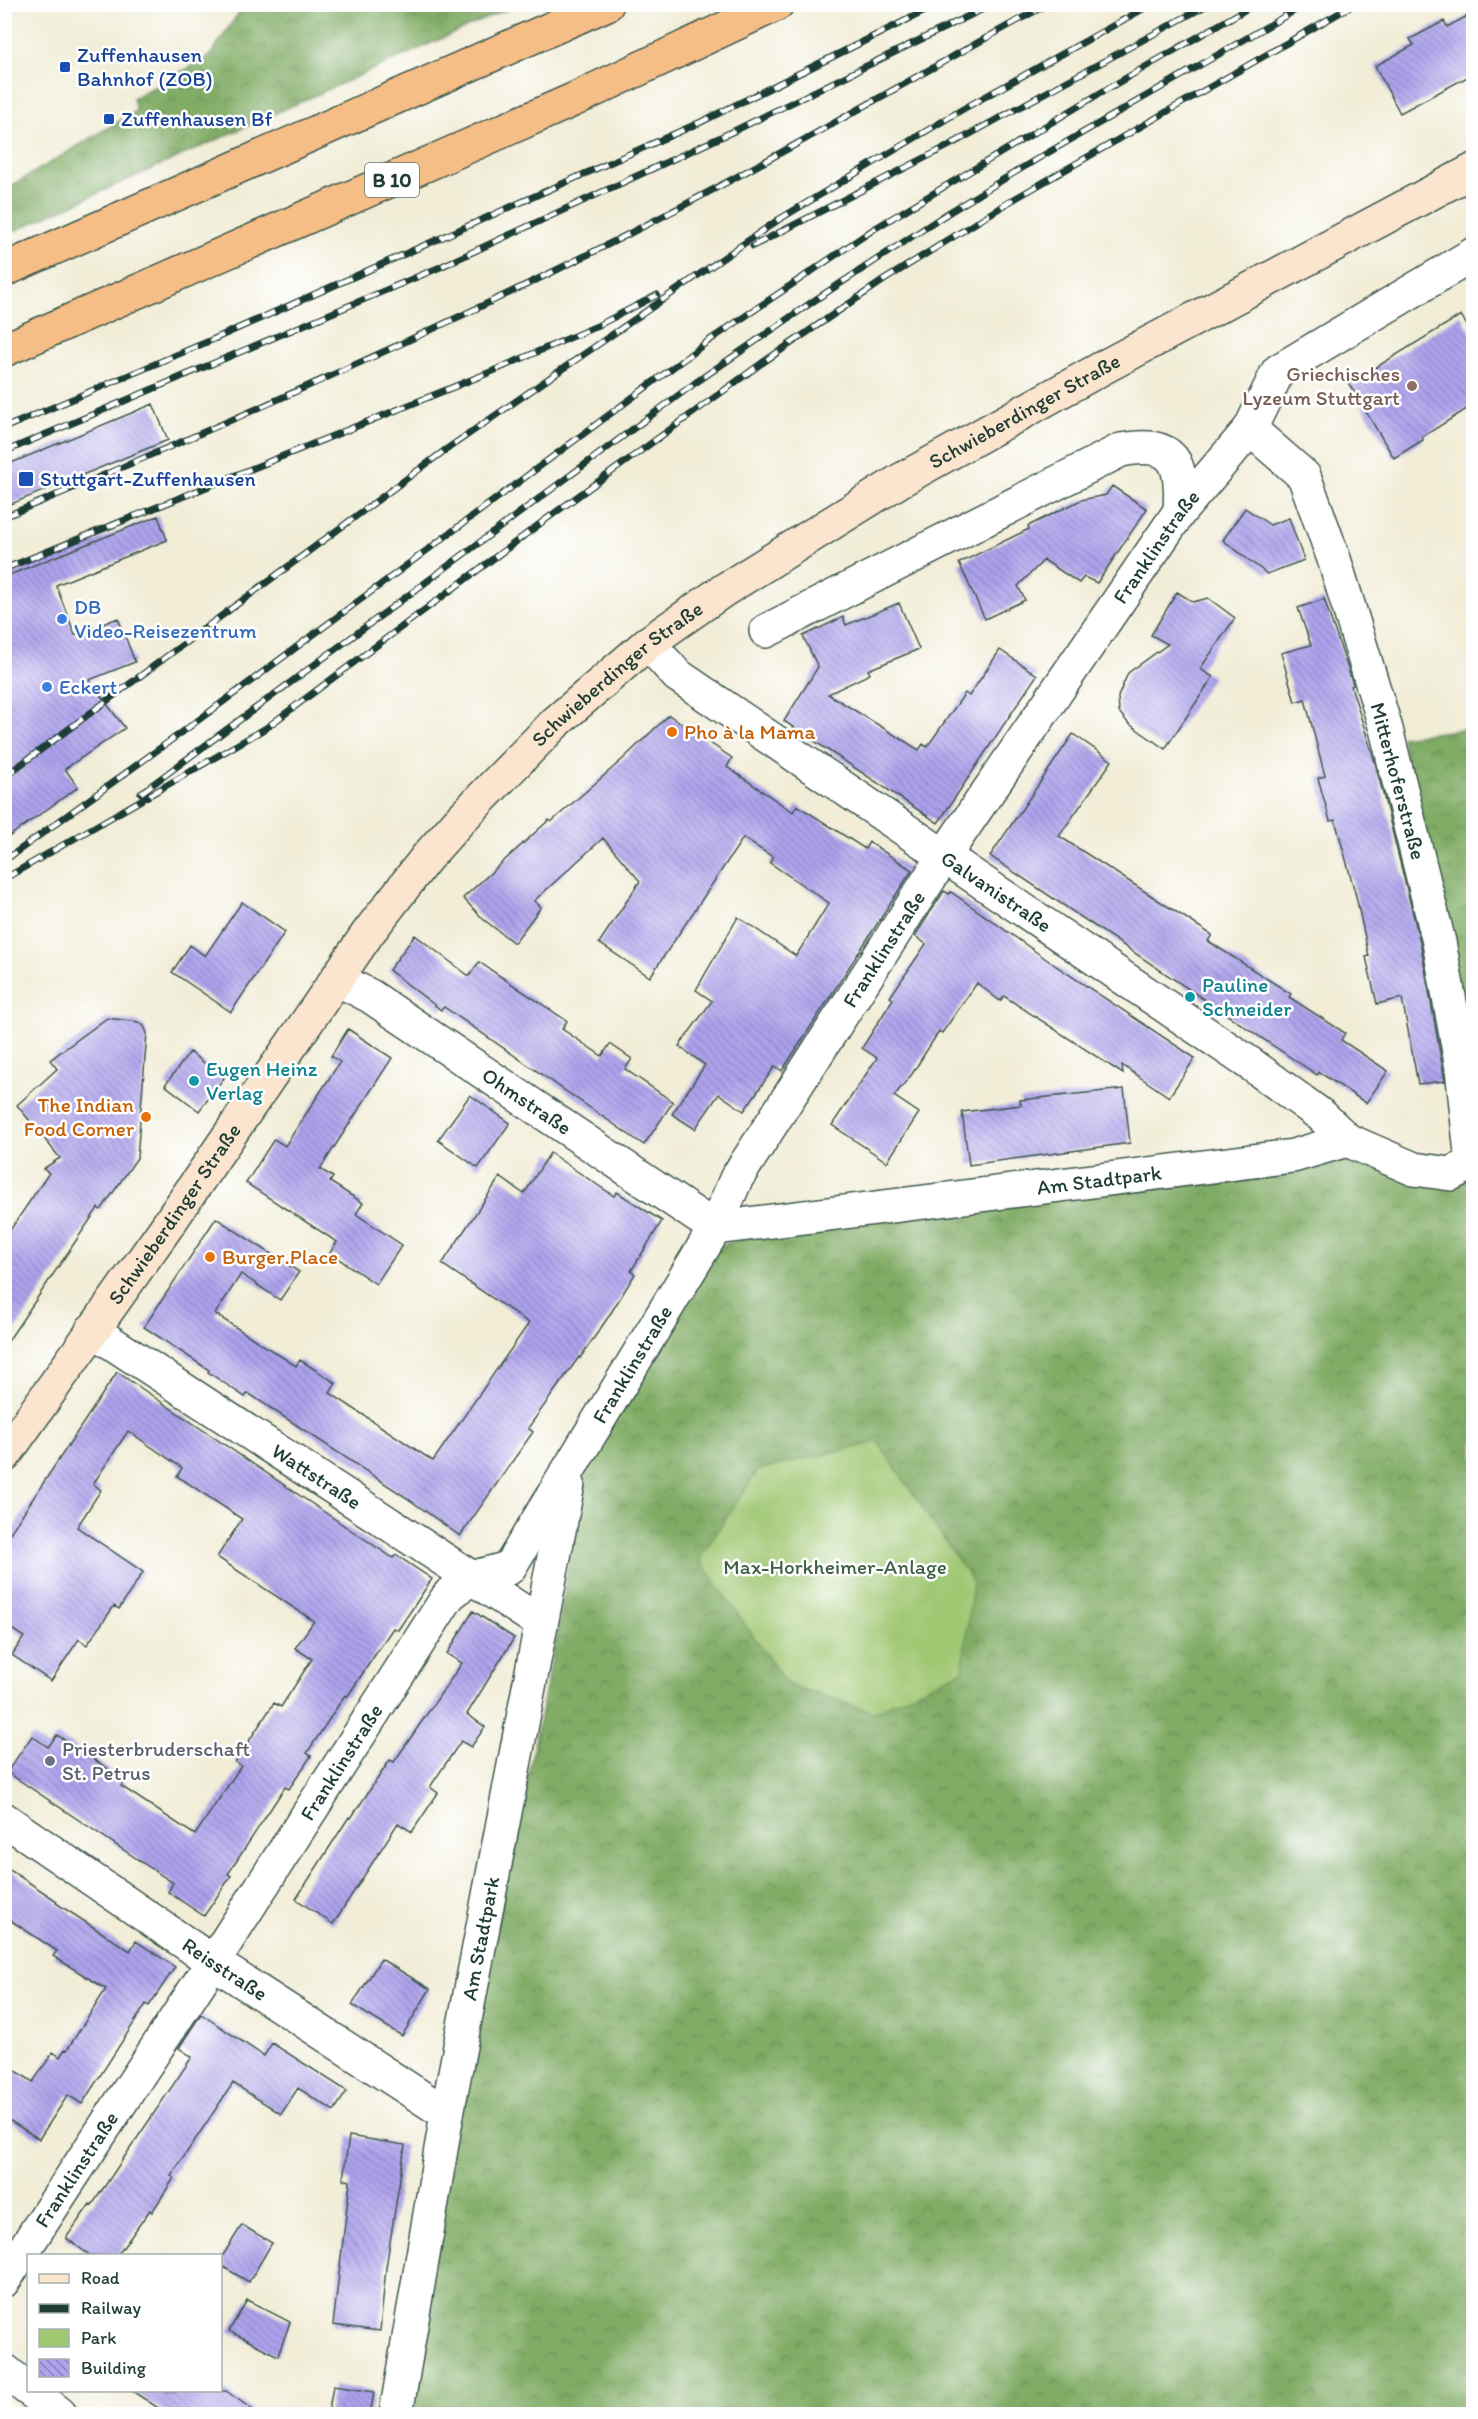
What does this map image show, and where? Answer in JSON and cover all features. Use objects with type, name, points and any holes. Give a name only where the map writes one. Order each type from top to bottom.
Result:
[{"type":"highway","points":[[4,270],[607,4]]},
{"type":"highway","name":"B 10","points":[[4,350],[573,100],[777,4]]},
{"type":"main road","name":"Schwieberdinger Straße","points":[[4,1456],[368,933],[427,857],[459,821],[555,723],[648,643],[724,590],[901,480],[1104,367],[1473,170]]},
{"type":"street","points":[[1250,429],[1278,371],[1473,254]]},
{"type":"street","name":"Franklinstraße","points":[[4,2280],[213,1962],[448,1595],[471,1578],[509,1568],[715,1228],[736,1179],[944,856],[1180,511],[1250,429]]},
{"type":"street","name":"Mitterhoferstraße","points":[[1250,429],[1304,476],[1335,562],[1386,729],[1439,942],[1462,1068],[1472,1163]]},
{"type":"street","points":[[766,631],[1121,450],[1142,446],[1164,452],[1177,463],[1182,483],[1180,511]]},
{"type":"street","name":"Galvanistraße","points":[[648,643],[677,675],[1252,1065],[1322,1116],[1347,1140]]},
{"type":"street","name":"Ohmstraße","points":[[336,979],[370,996],[715,1228]]},
{"type":"street","points":[[1347,1140],[1414,1169],[1451,1174],[1472,1163]]},
{"type":"street","name":"Am Stadtpark","points":[[715,1228],[1293,1156],[1347,1140]]},
{"type":"street","name":"Wattstraße","points":[[92,1330],[541,1623]]},
{"type":"street","name":"Am Stadtpark","points":[[396,2415],[447,2114],[572,1463]]},
{"type":"street","name":"Reisstraße","points":[[4,1819],[213,1962],[447,2114]]},
{"type":"street","points":[[4,2370],[27,2388]]},
{"type":"street","points":[[31,2392],[60,2415]]},
{"type":"green space","points":[[244,5],[516,5],[5,235],[5,190],[136,111],[133,98],[209,57]]},
{"type":"green space","points":[[1473,728],[1473,1076],[1401,737]]},
{"type":"green space","points":[[1355,1158],[1473,1164],[1473,2414],[411,2414],[456,2123],[559,1625],[584,1461],[713,1247],[772,1231]]},
{"type":"green space","name":"Max-Horkheimer-Anlage","points":[[878,1442],[973,1582],[962,1671],[873,1712],[787,1684],[699,1559],[758,1470]]},
{"type":"building","points":[[1473,13],[1473,74],[1400,113],[1375,66],[1414,45],[1410,39],[1444,21],[1447,27]]},
{"type":"building","name":"Griechisches Lyzeum Stuttgart","points":[[1461,315],[1473,336],[1473,405],[1422,437],[1423,440],[1394,458],[1349,384]]},
{"type":"building","points":[[153,404],[168,440],[4,507],[4,466]]},
{"type":"building","points":[[1112,486],[1147,509],[1097,583],[1084,577],[1079,583],[1044,560],[1018,586],[1025,600],[985,619],[959,563],[1029,529],[1028,526],[1081,500],[1106,495]]},
{"type":"building","points":[[1245,508],[1270,525],[1289,518],[1304,560],[1267,574],[1223,540]]},
{"type":"building","points":[[158,516],[167,540],[56,585],[75,635],[118,618],[135,662],[89,680],[125,728],[65,769],[78,787],[4,840],[4,577]]},
{"type":"building","points":[[1177,592],[1193,602],[1208,598],[1235,618],[1200,669],[1213,677],[1165,749],[1128,723],[1119,712],[1118,697],[1128,673],[1168,644],[1151,635]]},
{"type":"building","points":[[1324,599],[1350,675],[1353,685],[1351,686],[1375,762],[1421,946],[1445,1081],[1418,1084],[1402,998],[1377,1004],[1366,957],[1369,956],[1356,896],[1335,820],[1330,821],[1318,778],[1325,776],[1305,699],[1295,702],[1281,653],[1311,645],[1298,608]]},
{"type":"building","points":[[899,603],[919,649],[868,670],[870,674],[828,694],[919,750],[923,744],[927,747],[965,693],[969,696],[1000,650],[1037,675],[938,823],[784,721],[818,667],[803,636],[843,617],[846,625]]},
{"type":"building","points":[[669,715],[732,758],[727,767],[793,812],[797,805],[865,849],[869,842],[912,870],[782,1071],[775,1066],[744,1111],[719,1094],[695,1129],[672,1114],[705,1065],[679,1046],[712,1001],[696,990],[738,917],[796,956],[829,903],[770,863],[773,857],[743,838],[650,977],[599,943],[640,881],[603,838],[534,901],[541,907],[514,943],[483,919],[463,898],[549,820],[551,822],[624,758]]},
{"type":"building","points":[[1073,734],[1112,761],[1059,836],[1212,935],[1208,941],[1291,994],[1289,997],[1345,1033],[1341,1040],[1388,1071],[1366,1103],[1319,1072],[1317,1075],[990,856]]},
{"type":"building","points":[[944,891],[949,894],[951,892],[1056,966],[1195,1058],[1169,1097],[1122,1065],[1123,1074],[1004,996],[1000,1001],[977,983],[942,1033],[939,1031],[912,1074],[894,1096],[919,1113],[887,1162],[832,1125],[877,1058],[862,1048],[893,999],[890,997],[926,944],[915,936]]},
{"type":"building","points":[[242,902],[285,932],[231,1012],[172,972],[190,945],[205,956]]},
{"type":"building","points":[[415,935],[469,976],[479,962],[567,1021],[562,1029],[602,1056],[610,1044],[632,1059],[625,1069],[673,1102],[644,1145],[444,1007],[441,1010],[389,970]]},
{"type":"building","points":[[107,1018],[138,1022],[144,1026],[147,1033],[137,1158],[101,1210],[98,1208],[4,1347],[4,1239],[49,1173],[43,1169],[60,1158],[17,1105],[57,1069],[50,1060]]},
{"type":"building","points":[[348,1029],[392,1058],[320,1169],[333,1177],[330,1182],[363,1203],[356,1214],[402,1245],[376,1284],[330,1253],[337,1242],[246,1183],[274,1139],[285,1146],[340,1062],[331,1056]]},
{"type":"building","name":"Eugen Heinz Verlag","points":[[190,1052],[224,1078],[199,1111],[165,1085]]},
{"type":"building","points":[[1124,1089],[1130,1143],[969,1165],[962,1112],[1021,1105],[1020,1100]]},
{"type":"building","points":[[470,1095],[510,1123],[478,1168],[438,1140]]},
{"type":"building","points":[[550,1153],[614,1196],[617,1192],[662,1221],[631,1271],[635,1274],[609,1316],[528,1428],[533,1432],[460,1536],[407,1498],[248,1393],[245,1397],[144,1327],[216,1218],[299,1272],[280,1300],[241,1274],[215,1314],[296,1366],[300,1360],[336,1383],[330,1393],[433,1461],[529,1323],[442,1264],[500,1177],[524,1194]]},
{"type":"building","points":[[117,1372],[393,1558],[396,1555],[432,1579],[398,1630],[393,1628],[347,1697],[345,1695],[307,1753],[311,1756],[289,1789],[285,1787],[228,1874],[231,1876],[204,1916],[168,1892],[173,1883],[7,1772],[32,1736],[48,1747],[57,1735],[125,1780],[121,1786],[195,1835],[241,1766],[235,1762],[274,1703],[281,1707],[312,1659],[295,1648],[314,1621],[217,1557],[242,1519],[177,1476],[182,1468],[128,1431],[93,1484],[101,1490],[77,1527],[143,1572],[119,1609],[114,1606],[87,1645],[79,1639],[51,1681],[12,1655],[24,1637],[4,1624],[4,1542]]},
{"type":"building","points":[[473,1611],[514,1638],[467,1714],[485,1727],[471,1747],[461,1741],[430,1787],[438,1793],[412,1832],[398,1823],[333,1924],[296,1899],[349,1817],[351,1818],[390,1760],[394,1762],[462,1663],[447,1654]]},
{"type":"building","points":[[4,1866],[130,1951],[136,1941],[175,1967],[149,2006],[146,2004],[82,2104],[68,2095],[39,2139],[4,2117],[4,2063],[33,2082],[53,2052],[60,2057],[65,2049],[67,2050],[106,1989],[53,1956],[57,1951],[4,1916]]},
{"type":"building","points":[[381,1959],[430,1989],[402,2036],[352,2005]]},
{"type":"building","points":[[201,2014],[264,2056],[272,2043],[347,2091],[334,2111],[298,2088],[281,2114],[233,2083],[171,2176],[174,2178],[152,2212],[150,2210],[118,2254],[88,2254],[66,2238],[90,2204],[92,2205],[192,2057],[179,2048]]},
{"type":"building","points":[[349,2136],[405,2145],[386,2268],[380,2331],[333,2325],[350,2181],[343,2179]]},
{"type":"building","points":[[242,2225],[272,2243],[249,2282],[222,2266],[222,2257]]},
{"type":"building","points":[[247,2300],[290,2322],[278,2356],[229,2331]]},
{"type":"building","points":[[333,2386],[374,2392],[370,2415],[328,2415]]},
{"type":"building","points":[[226,2391],[260,2415],[169,2415],[134,2392]]},
{"type":"railway","points":[[4,428],[214,339],[701,122],[939,4]]},
{"type":"railway","points":[[4,452],[438,268],[736,130],[993,4]]},
{"type":"railway","points":[[4,517],[308,386],[533,282],[718,187],[1048,4]]},
{"type":"railway","points":[[4,777],[444,451],[778,220],[963,109],[1152,4]]},
{"type":"railway","points":[[753,246],[948,146],[1209,4]]},
{"type":"railway","points":[[4,861],[181,733],[707,342],[874,229],[1107,89],[1255,4]]},
{"type":"railway","points":[[141,793],[695,383],[818,298],[948,213],[1037,159],[1306,4]]},
{"type":"railway","points":[[4,879],[266,728],[545,520],[762,363],[884,280],[1009,202],[1355,4]]},
{"type":"railway","points":[[4,569],[493,371],[597,326],[657,295]]},
{"type":"place","name":"Zuffenhausen Bahnhof (ZOB)","points":[[65,67]]},
{"type":"place","name":"Zuffenhausen Bf","points":[[109,119]]},
{"type":"place","name":"Griechisches Lyzeum Stuttgart","points":[[1412,386]]},
{"type":"place","name":"Stuttgart-Zuffenhausen","points":[[26,479]]},
{"type":"place","name":"DB Video-Reisezentrum","points":[[62,619]]},
{"type":"place","name":"Eckert","points":[[47,687]]},
{"type":"place","name":"Pho à la Mama","points":[[672,732]]},
{"type":"place","name":"Pauline Schneider","points":[[1190,997]]},
{"type":"place","name":"Eugen Heinz Verlag","points":[[194,1081]]},
{"type":"place","name":"The Indian Food Corner","points":[[146,1117]]},
{"type":"place","name":"Burger.Place","points":[[210,1257]]},
{"type":"place","name":"Priesterbruderschaft St. Petrus","points":[[50,1761]]}]
